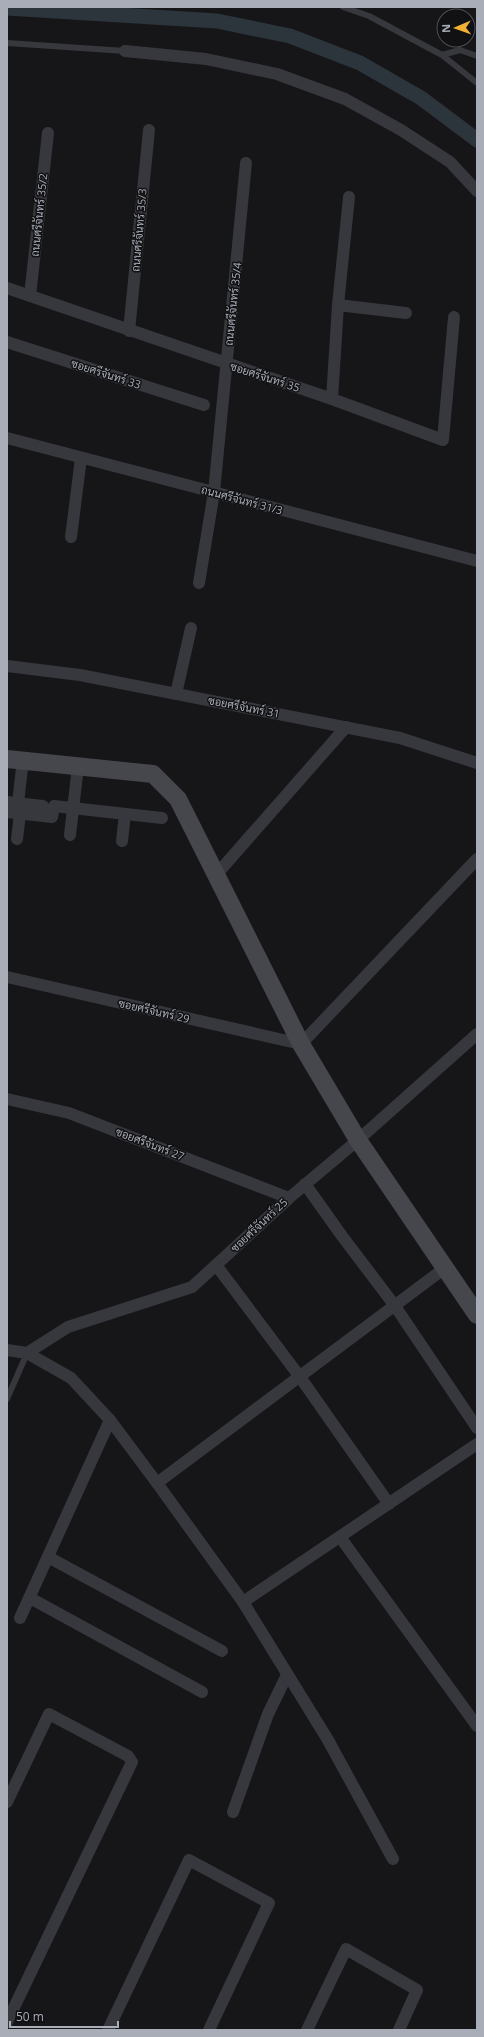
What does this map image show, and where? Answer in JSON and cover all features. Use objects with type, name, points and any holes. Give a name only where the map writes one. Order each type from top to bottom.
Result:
[{"type":"street","points":[[125,51],[206,58],[277,74],[345,100],[401,130],[450,162],[477,191]]},
{"type":"street","name":"ถนนศรีจันทร์ 35/3","points":[[130,331],[149,130]]},
{"type":"street","name":"ถนนศรีจันทร์ 35/2","points":[[30,296],[48,133]]},
{"type":"street","name":"ถนนศรีจันทร์ 35/4","points":[[199,583],[214,492],[246,163]]},
{"type":"street","points":[[332,399],[338,306],[349,197]]},
{"type":"street","name":"ซอยศรีจันทร์ 35","points":[[7,288],[332,399],[443,440],[454,317]]},
{"type":"street","points":[[338,306],[406,313]]},
{"type":"street","name":"ซอยศรีจันทร์ 33","points":[[7,342],[204,405]]},
{"type":"street","name":"ถนนศรีจันทร์ 31/3","points":[[7,438],[477,561]]},
{"type":"street","points":[[71,536],[81,458]]},
{"type":"street","points":[[176,694],[191,628]]},
{"type":"street","name":"ซอยศรีจันทร์ 31","points":[[7,666],[80,675],[400,738],[477,763]]},
{"type":"street","points":[[216,875],[346,727]]},
{"type":"street","points":[[17,839],[14,763],[153,774],[178,798],[301,1044],[358,1140],[477,1315]]},
{"type":"street","points":[[70,835],[77,775]]},
{"type":"street","points":[[15,806],[52,817],[54,806],[162,818]]},
{"type":"street","points":[[7,812],[15,806],[43,806]]},
{"type":"street","points":[[122,841],[125,814]]},
{"type":"street","points":[[301,1044],[477,859]]},
{"type":"street","name":"ซอยศรีจันทร์ 29","points":[[7,977],[301,1044]]},
{"type":"street","name":"ซอยศรีจันทร์ 25","points":[[27,1353],[68,1327],[192,1287],[289,1198],[358,1140],[477,1034]]},
{"type":"street","name":"ซอยศรีจันทร์ 27","points":[[7,1099],[69,1113],[289,1198]]},
{"type":"street","points":[[305,1184],[395,1306],[477,1428]]},
{"type":"street","points":[[216,1265],[300,1377],[389,1504]]},
{"type":"street","points":[[157,1483],[446,1268]]},
{"type":"street","points":[[7,1350],[27,1353],[71,1378],[110,1420],[243,1602],[328,1740],[393,1859]]},
{"type":"street","points":[[20,1618],[110,1420]]},
{"type":"street","points":[[243,1602],[477,1444]]},
{"type":"street","points":[[340,1537],[477,1726]]},
{"type":"street","points":[[48,1557],[222,1651]]},
{"type":"street","points":[[30,1598],[202,1692]]},
{"type":"street","points":[[232,1812],[268,1714],[287,1675]]},
{"type":"street","points":[[7,1802],[48,1714],[128,1756],[132,1762],[7,2022]]},
{"type":"street","points":[[108,2030],[134,1972],[189,1860],[269,1903],[209,2030]]},
{"type":"street","points":[[307,2030],[346,1949],[417,1990],[399,2030]]},
{"type":"lane","points":[[343,7],[369,16],[442,55],[477,83]]},
{"type":"lane","points":[[7,43],[125,51]]},
{"type":"lane","points":[[442,55],[460,50],[477,56]]},
{"type":"lane","points":[[7,1399],[27,1353]]},
{"type":"waterway","points":[[7,8],[217,21],[290,36],[360,63],[421,98],[477,140]]}]
